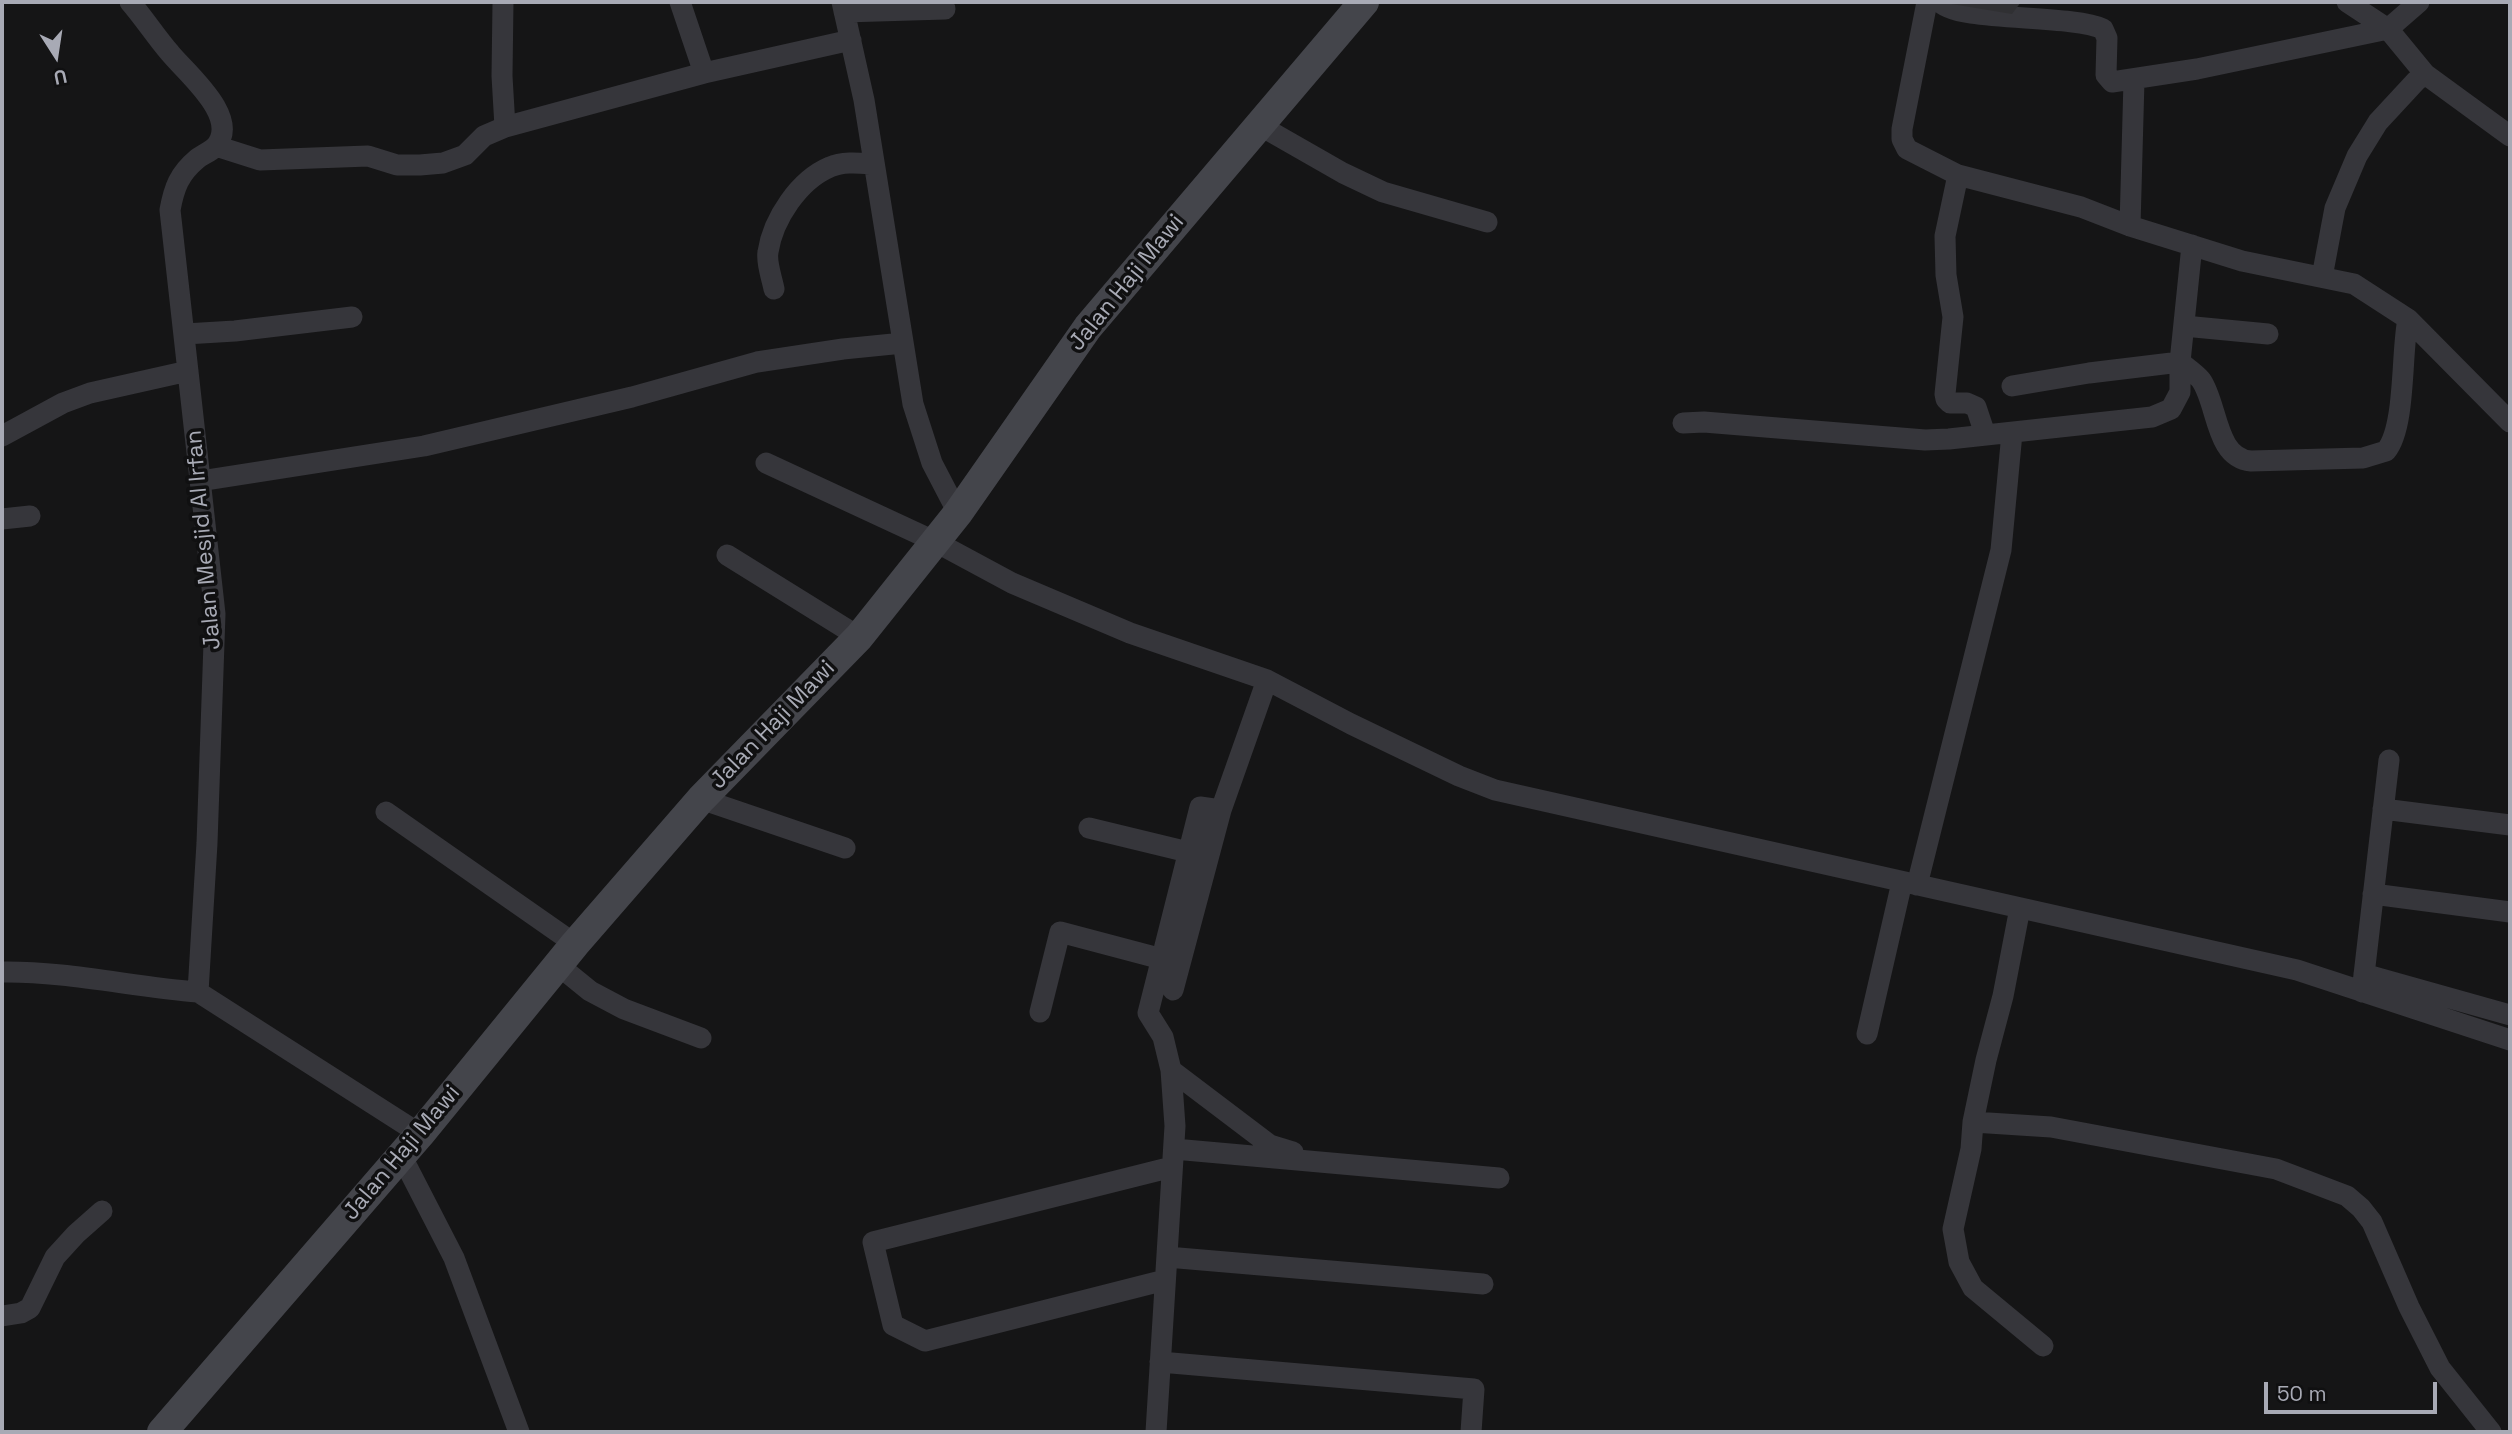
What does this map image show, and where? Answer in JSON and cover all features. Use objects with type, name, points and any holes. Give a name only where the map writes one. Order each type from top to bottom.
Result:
[{"type":"street","points":[[130,2],[213,102],[219,116],[221,132],[216,146],[260,160],[368,156],[397,164],[420,166],[443,163],[465,155],[484,136],[505,127],[704,73],[851,40]]},
{"type":"street","points":[[502,2],[505,127]]},
{"type":"street","points":[[680,2],[704,73]]},
{"type":"street","name":"Jalan Haji Mawi","points":[[162,1432],[411,1144],[567,954],[701,799],[859,637],[958,513],[1088,327],[1364,2]]},
{"type":"street","points":[[1927,2],[1902,139],[1908,149],[1958,175],[2081,207],[2130,226],[2242,261],[2354,284],[2408,319],[2501,401],[2510,422]]},
{"type":"street","points":[[1940,2],[1947,8],[1992,15],[2061,20],[2098,26],[2103,29],[2107,38],[2106,75],[2109,81],[2134,80],[2197,69],[2388,29],[2419,2]]},
{"type":"street","points":[[2347,2],[2388,29],[2425,74],[2510,136]]},
{"type":"street","points":[[945,9],[843,7],[874,163],[913,404],[932,463],[958,513]]},
{"type":"street","points":[[2322,277],[2335,208],[2357,156],[2378,122],[2425,74]]},
{"type":"street","points":[[2130,226],[2134,80]]},
{"type":"street","points":[[1259,125],[1382,192],[1487,222]]},
{"type":"street","name":"Jalan Mesjid Al Irfan","points":[[198,992],[215,625],[170,210],[176,184],[184,171],[216,146]]},
{"type":"street","points":[[774,289],[767,254],[775,224],[785,209],[808,182],[832,166],[874,163]]},
{"type":"street","points":[[1958,175],[1945,236],[1946,275],[1953,317],[1945,394],[1951,403],[1967,403],[1976,407],[1985,434]]},
{"type":"street","points":[[1683,423],[1704,422],[1904,439],[1949,439],[2163,414],[2171,409],[2180,392],[2180,362],[2192,245]]},
{"type":"street","points":[[185,334],[352,317]]},
{"type":"street","points":[[2012,386],[2100,371],[2180,362],[2203,383],[2227,446],[2237,458],[2251,461],[2363,458],[2386,451],[2393,439],[2398,422],[2408,319]]},
{"type":"street","points":[[2184,326],[2268,334]]},
{"type":"street","points":[[200,481],[424,446],[632,397],[757,362],[843,349],[903,344]]},
{"type":"street","points":[[2,436],[63,403],[90,393],[188,371]]},
{"type":"street","points":[[1867,1034],[2001,550],[2012,432]]},
{"type":"street","points":[[766,463],[934,541],[1013,583],[1129,634],[1267,680],[1459,776],[1495,790],[2297,970],[2510,1015]]},
{"type":"street","points":[[2,519],[30,516]]},
{"type":"street","points":[[727,555],[859,637]]},
{"type":"street","points":[[1174,990],[1221,810],[1267,680]]},
{"type":"street","points":[[2363,983],[2389,760]]},
{"type":"street","points":[[701,799],[845,848]]},
{"type":"street","points":[[1156,1432],[1175,1126],[1171,1070],[1163,1037],[1148,1013],[1200,807],[1221,810]]},
{"type":"street","points":[[2383,809],[2510,825]]},
{"type":"street","points":[[386,812],[567,954],[590,991],[624,1009],[701,1038]]},
{"type":"street","points":[[1089,828],[1188,852]]},
{"type":"street","points":[[2373,894],[2510,912]]},
{"type":"street","points":[[2020,908],[2003,996],[1973,1122],[1971,1149],[1953,1229],[1959,1262],[1973,1289],[2043,1346]]},
{"type":"street","points":[[1040,1012],[1060,932],[1162,959]]},
{"type":"street","points":[[2,972],[30,971],[198,992],[411,1144],[519,1432]]},
{"type":"street","points":[[2363,983],[2510,1040]]},
{"type":"street","points":[[1171,1070],[1270,1145],[1325,1163]]},
{"type":"street","points":[[1973,1122],[2050,1127],[2276,1169],[2347,1196],[2361,1208],[2372,1223],[2409,1307],[2440,1368],[2491,1432]]},
{"type":"street","points":[[1165,1280],[925,1341],[893,1325],[873,1242],[1173,1158],[1325,1163],[1499,1178]]},
{"type":"street","points":[[2,1316],[21,1313],[30,1308],[55,1257],[102,1210]]},
{"type":"street","points":[[1167,1257],[1483,1284]]},
{"type":"street","points":[[1160,1362],[1474,1390],[1471,1432]]}]
